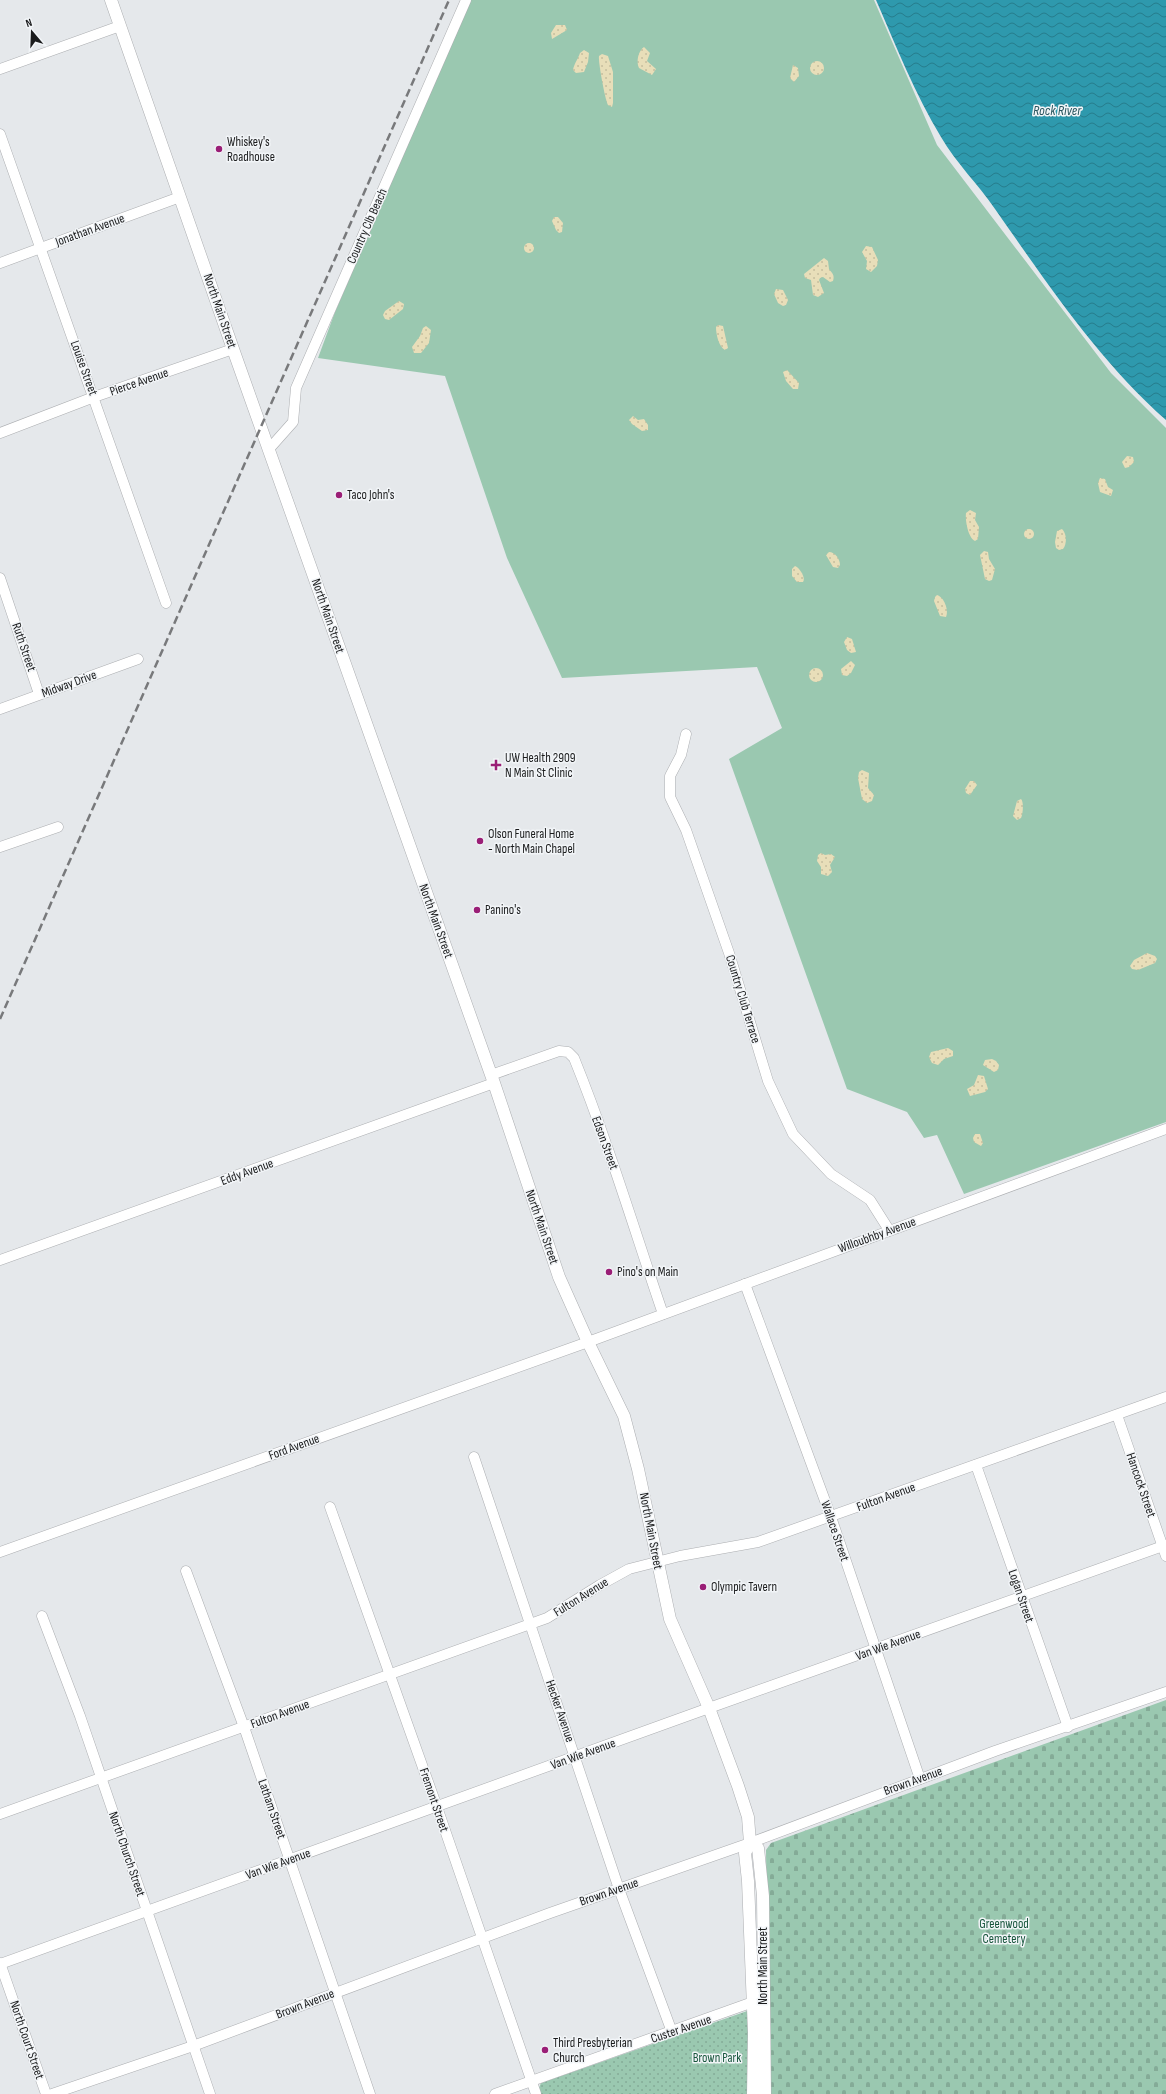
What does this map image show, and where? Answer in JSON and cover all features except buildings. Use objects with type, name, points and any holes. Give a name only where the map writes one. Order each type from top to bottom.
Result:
[{"type":"main road","name":"North Main Street","points":[[111,0],[492,1079],[559,1277],[626,1422],[638,1470],[670,1619],[709,1708],[748,1817],[750,1843],[745,1853],[748,1881],[753,2002],[753,2094]]},
{"type":"main road","name":"North Main Street","points":[[750,1843],[758,1848],[763,1896],[765,2094]]},
{"type":"street","name":"Country Clb Beach","points":[[269,449],[293,422],[296,388],[466,0]]},
{"type":"street","points":[[0,69],[120,26]]},
{"type":"street","name":"Louise Street","points":[[0,134],[166,603]]},
{"type":"street","name":"Jonathan Avenue","points":[[0,263],[180,197]]},
{"type":"street","name":"Pierce Avenue","points":[[0,433],[94,397],[233,349]]},
{"type":"street","name":"Ruth Street","points":[[0,578],[40,694]]},
{"type":"street","name":"Midway Drive","points":[[0,708],[138,659]]},
{"type":"street","name":"Country Club Terrace","points":[[686,734],[682,756],[670,776],[670,797],[686,830],[721,931],[768,1081],[793,1134],[830,1174],[870,1200],[889,1230]]},
{"type":"street","points":[[0,847],[58,827]]},
{"type":"street","name":"Edson Street","points":[[492,1079],[559,1051],[568,1052],[574,1058],[619,1181],[626,1207],[663,1314]]},
{"type":"street","name":"Eddy Avenue","points":[[0,1260],[492,1079]]},
{"type":"street","name":"Willoubhby Avenue","points":[[588,1342],[1166,1129]]},
{"type":"street","name":"Wallace Street","points":[[745,1284],[831,1517],[920,1779]]},
{"type":"street","name":"Ford Avenue","points":[[0,1552],[588,1342]]},
{"type":"street","name":"Fulton Avenue","points":[[0,1814],[552,1616],[620,1574],[657,1561],[758,1542],[1166,1397]]},
{"type":"street","name":"Hancock Street","points":[[1117,1414],[1165,1549]]},
{"type":"street","name":"Hecker Avenue","points":[[474,1457],[619,1889],[672,2032]]},
{"type":"street","name":"Logan Street","points":[[976,1465],[1021,1597],[1068,1727]]},
{"type":"street","name":"Fremont Street","points":[[330,1507],[437,1807],[481,1939],[536,2094]]},
{"type":"street","name":"Van Wie Avenue","points":[[0,1964],[709,1708],[876,1650],[1021,1597],[1165,1549]]},
{"type":"street","name":"Latham Street","points":[[186,1571],[244,1726],[334,1993],[370,2094]]},
{"type":"street","name":"North Church Street","points":[[42,1616],[101,1778],[210,2094]]},
{"type":"street","name":"Brown Avenue","points":[[52,2094],[193,2046],[481,1939],[750,1843],[920,1779],[1166,1692]]},
{"type":"street","name":"North Court Street","points":[[0,1964],[46,2094]]},
{"type":"street","name":"Custer Avenue","points":[[495,2094],[753,2002]]},
{"type":"green space","points":[[470,0],[874,0],[937,145],[1111,373],[1166,428],[1166,1122],[964,1194],[937,1135],[924,1138],[907,1112],[847,1089],[729,759],[782,728],[757,667],[562,678],[507,558],[445,376],[318,358],[335,312]]},
{"type":"green space","name":"Greenwood Cemetery","points":[[1166,1700],[1166,2094],[769,2094],[766,1850],[771,1843]]},
{"type":"green space","name":"Brown Park","points":[[750,2010],[753,2094],[539,2094],[538,2090],[541,2083]]},
{"type":"sand","points":[[556,25],[565,25],[567,30],[552,39],[551,33]]},
{"type":"sand","points":[[644,47],[650,53],[647,61],[656,69],[652,75],[638,66],[639,54]]},
{"type":"sand","points":[[584,50],[589,53],[588,62],[584,72],[576,73],[573,70],[574,66],[580,53]]},
{"type":"sand","points":[[602,54],[608,56],[613,72],[612,107],[608,105],[602,80],[599,56]]},
{"type":"sand","points":[[817,61],[822,63],[824,68],[822,73],[817,75],[812,73],[810,68],[812,63]]},
{"type":"sand","points":[[793,65],[798,68],[799,76],[794,82],[790,78]]},
{"type":"sand","points":[[554,217],[558,217],[563,223],[562,232],[559,233],[556,230],[552,221]]},
{"type":"sand","points":[[527,243],[531,243],[534,248],[531,253],[527,253],[524,250],[524,246]]},
{"type":"sand","points":[[866,246],[872,247],[878,260],[877,266],[871,272],[866,269],[867,261],[862,252]]},
{"type":"sand","points":[[824,258],[828,261],[829,269],[833,274],[834,279],[830,282],[823,277],[820,278],[819,280],[824,293],[818,297],[813,295],[811,280],[805,278],[804,274]]},
{"type":"sand","points":[[776,289],[783,290],[788,300],[786,305],[783,306],[778,303],[774,294]]},
{"type":"sand","points":[[399,301],[404,304],[403,309],[389,320],[385,319],[383,315],[385,311]]},
{"type":"sand","points":[[718,325],[723,326],[728,348],[725,350],[721,346],[717,337],[716,327]]},
{"type":"sand","points":[[426,326],[431,330],[429,343],[421,353],[414,353],[412,347],[420,336],[423,328]]},
{"type":"sand","points":[[787,370],[799,383],[798,389],[793,389],[786,381],[783,372]]},
{"type":"sand","points":[[633,416],[638,420],[644,419],[648,425],[648,430],[642,431],[632,424],[629,420]]},
{"type":"sand","points":[[1127,456],[1133,457],[1134,462],[1129,467],[1125,468],[1122,462]]},
{"type":"sand","points":[[1100,478],[1105,479],[1108,487],[1113,490],[1111,496],[1100,492],[1098,483]]},
{"type":"sand","points":[[970,510],[976,513],[975,520],[979,527],[978,539],[975,541],[970,536],[966,520],[966,513]]},
{"type":"sand","points":[[1027,529],[1031,529],[1033,530],[1033,538],[1027,539],[1024,536],[1024,532]]},
{"type":"sand","points":[[1062,529],[1066,536],[1066,542],[1063,549],[1059,550],[1056,548],[1055,542],[1057,531]]},
{"type":"sand","points":[[984,551],[988,552],[989,559],[995,569],[992,580],[989,581],[985,579],[980,555]]},
{"type":"sand","points":[[829,552],[833,553],[838,558],[840,565],[838,568],[833,567],[826,555]]},
{"type":"sand","points":[[795,566],[802,573],[804,578],[803,582],[797,582],[792,576],[792,569]]},
{"type":"sand","points":[[937,595],[942,598],[945,604],[947,611],[946,617],[940,616],[934,601]]},
{"type":"sand","points":[[847,637],[852,639],[856,652],[851,653],[847,650],[844,642]]},
{"type":"sand","points":[[851,661],[855,665],[851,673],[847,676],[842,675],[841,669]]},
{"type":"sand","points":[[816,668],[821,670],[823,675],[821,680],[816,682],[811,680],[809,675],[811,670]]},
{"type":"sand","points":[[862,770],[869,773],[868,788],[874,795],[872,801],[867,803],[862,799],[858,778],[859,772]]},
{"type":"sand","points":[[970,781],[974,781],[977,785],[970,795],[966,793],[965,789]]},
{"type":"sand","points":[[1021,799],[1023,805],[1022,814],[1021,818],[1017,820],[1013,816],[1017,801]]},
{"type":"sand","points":[[821,853],[825,855],[831,854],[835,857],[830,865],[832,872],[828,876],[821,874],[821,867],[817,861],[818,855]]},
{"type":"sand","points":[[1147,953],[1155,956],[1157,959],[1155,963],[1138,970],[1132,969],[1130,966],[1134,960]]},
{"type":"sand","points":[[948,1048],[953,1051],[953,1056],[944,1059],[938,1065],[932,1063],[929,1057],[931,1052]]},
{"type":"sand","points":[[992,1059],[999,1065],[998,1070],[994,1072],[983,1065],[985,1060]]},
{"type":"sand","points":[[978,1075],[984,1076],[988,1089],[985,1092],[970,1096],[967,1089],[974,1085]]},
{"type":"sand","points":[[975,1134],[980,1134],[983,1143],[981,1146],[974,1142],[973,1138]]},
{"type":"water","name":"Rock River","points":[[876,0],[1166,0],[1166,420],[1141,397],[1118,372],[1074,320],[988,200],[947,147],[914,87]]},
{"type":"railway","points":[[0,1019],[449,0]]},
{"type":"place","name":"Whiskey's Roadhouse","points":[[219,149]]},
{"type":"place","name":"Taco John's","points":[[339,495]]},
{"type":"place","name":"UW Health 2909 N Main St Clinic","points":[[496,765]]},
{"type":"place","name":"Olson Funeral Home - North Main Chapel","points":[[480,841]]},
{"type":"place","name":"Panino's","points":[[477,910]]},
{"type":"place","name":"Pino's on Main","points":[[609,1272]]},
{"type":"place","name":"Olympic Tavern","points":[[703,1587]]},
{"type":"place","name":"Third Presbyterian Church","points":[[545,2050]]}]
